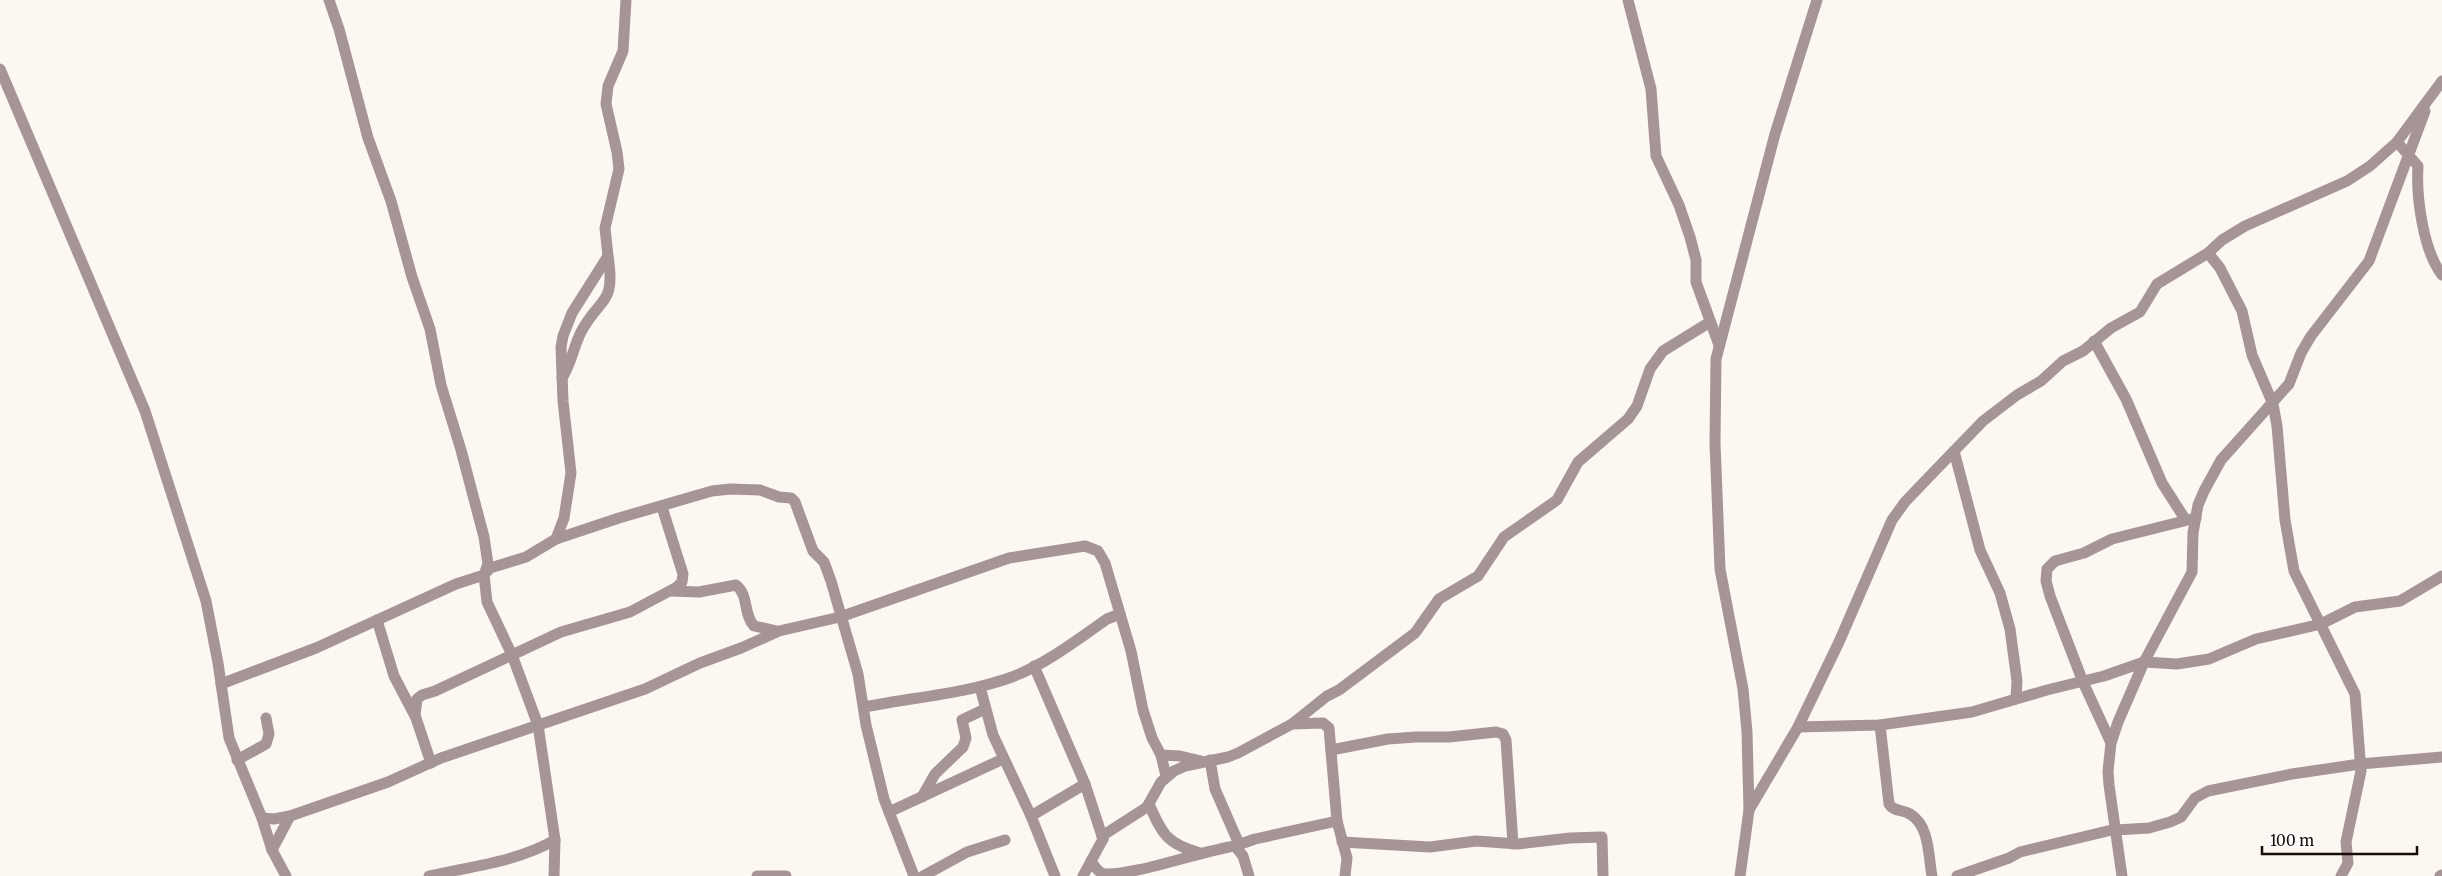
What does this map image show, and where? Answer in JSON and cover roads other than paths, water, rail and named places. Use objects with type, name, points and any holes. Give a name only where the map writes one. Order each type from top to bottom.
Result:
[{"type":"street","points":[[329,0],[341,36],[368,138],[391,201],[412,277],[430,329],[441,385],[461,450],[484,537],[488,564],[484,575],[487,602],[512,655],[538,725],[555,840],[554,876]]},
{"type":"street","points":[[562,378],[572,362],[584,328],[609,293],[611,270],[606,228],[619,169],[606,104],[608,86],[623,51],[626,0]]},
{"type":"street","points":[[1628,0],[1651,89],[1656,156],[1679,204],[1696,260],[1696,282],[1719,345]]},
{"type":"street","points":[[1740,876],[1749,810],[1746,708],[1720,570],[1717,524],[1716,366],[1719,345],[1775,134],[1817,0]]},
{"type":"street","points":[[0,69],[145,411],[206,601],[230,738],[237,760],[262,818],[272,850],[286,876]]},
{"type":"street","points":[[1749,810],[1798,727],[1839,642],[1892,520],[1905,502],[1983,421],[2017,395],[2041,381],[2063,361],[2083,351],[2094,340],[2140,312],[2157,284],[2208,253],[2216,244],[2245,226],[2357,175],[2397,142],[2442,81]]},
{"type":"street","points":[[2122,876],[2108,771],[2111,743],[2144,662],[2189,580],[2193,560],[2191,518],[2215,468],[2289,384],[2301,353],[2311,336],[2369,261],[2381,234],[2429,100]]},
{"type":"street","points":[[2397,142],[2408,157],[2418,166],[2417,182],[2426,242],[2442,275]]},
{"type":"street","points":[[2208,253],[2220,268],[2242,311],[2252,355],[2273,404],[2278,426],[2286,520],[2294,571],[2355,694],[2360,764],[2358,792],[2346,842],[2348,863],[2341,876]]},
{"type":"street","points":[[556,539],[564,518],[571,473],[561,347],[567,324],[608,256]]},
{"type":"street","points":[[1083,876],[1103,839],[1102,836],[1136,816],[1149,804],[1166,776],[1185,766],[1228,757],[1292,724],[1327,696],[1352,681],[1415,632],[1444,595],[1478,576],[1504,537],[1557,500],[1578,462],[1628,418],[1637,406],[1650,369],[1663,351],[1710,322]]},
{"type":"street","points":[[2094,340],[2126,399],[2162,482],[2191,518]]},
{"type":"street","points":[[1954,451],[1980,550],[1997,585],[2010,629],[2016,680],[2016,700]]},
{"type":"street","points":[[221,684],[316,648],[456,584],[484,575],[490,568],[526,557],[556,539],[638,512],[662,507],[712,491],[730,489],[760,490],[778,497],[791,498],[797,506],[813,551],[827,568],[840,617],[853,655],[865,707],[872,750],[889,812],[914,876]]},
{"type":"street","points":[[414,715],[417,699],[420,696],[435,691],[580,625],[630,612],[671,591],[682,582],[683,574],[662,507]]},
{"type":"street","points":[[2111,743],[2083,682],[2050,596],[2046,573],[2049,565],[2055,561],[2084,553],[2112,539],[2191,518]]},
{"type":"street","points":[[262,818],[274,819],[290,816],[388,782],[431,763],[645,688],[779,631],[840,617],[1009,558],[1085,546],[1098,551],[1105,564],[1131,651],[1143,710],[1152,738],[1162,755],[1166,776]]},
{"type":"street","points":[[1798,727],[1880,725],[1972,712],[2083,682],[2144,662],[2177,664],[2209,659],[2256,638],[2320,624],[2355,607],[2400,601],[2442,576]]},
{"type":"street","points":[[671,591],[699,592],[736,585],[744,595],[746,614],[754,626],[779,631]]},
{"type":"street","points":[[865,707],[980,687],[1014,676],[1034,666],[1107,618],[1120,614]]},
{"type":"street","points":[[377,620],[394,676],[414,715],[431,763]]},
{"type":"street","points":[[1034,666],[1085,784],[1103,839]]},
{"type":"street","points":[[980,687],[985,709],[1004,759],[1031,816],[1055,876]]},
{"type":"street","points":[[922,797],[935,774],[963,747],[966,738],[962,720],[985,709]]},
{"type":"street","points":[[237,760],[266,744],[269,734],[266,718]]},
{"type":"street","points":[[1292,724],[1325,724],[1329,728],[1337,821],[1347,858],[1345,876]]},
{"type":"street","points":[[1880,725],[1889,804],[1896,810],[1912,815],[1923,828],[1932,876]]},
{"type":"street","points":[[1331,750],[1416,736],[1449,737],[1496,732],[1503,734],[1506,740],[1513,844]]},
{"type":"street","points":[[1162,755],[1206,761]]},
{"type":"street","points":[[1957,876],[2009,858],[2020,852],[2116,829],[2149,828],[2170,822],[2181,816],[2195,798],[2208,791],[2292,774],[2360,764],[2413,761],[2442,757]]},
{"type":"street","points":[[889,812],[1004,759]]},
{"type":"street","points":[[1206,761],[1249,876]]},
{"type":"street","points":[[1031,816],[1085,784]]},
{"type":"street","points":[[1149,804],[1157,824],[1166,837],[1176,846],[1200,853]]},
{"type":"street","points":[[272,850],[290,816]]},
{"type":"street","points":[[1091,861],[1097,869],[1105,874],[1122,874],[1150,870],[1200,853],[1337,821]]},
{"type":"street","points":[[1342,842],[1430,847],[1476,840],[1513,844],[1570,838],[1603,837],[1603,876]]},
{"type":"street","points":[[429,876],[514,859],[534,852],[555,840]]},
{"type":"street","points":[[923,876],[967,852],[1005,840]]},
{"type":"street","points":[[757,876],[786,876]]}]
